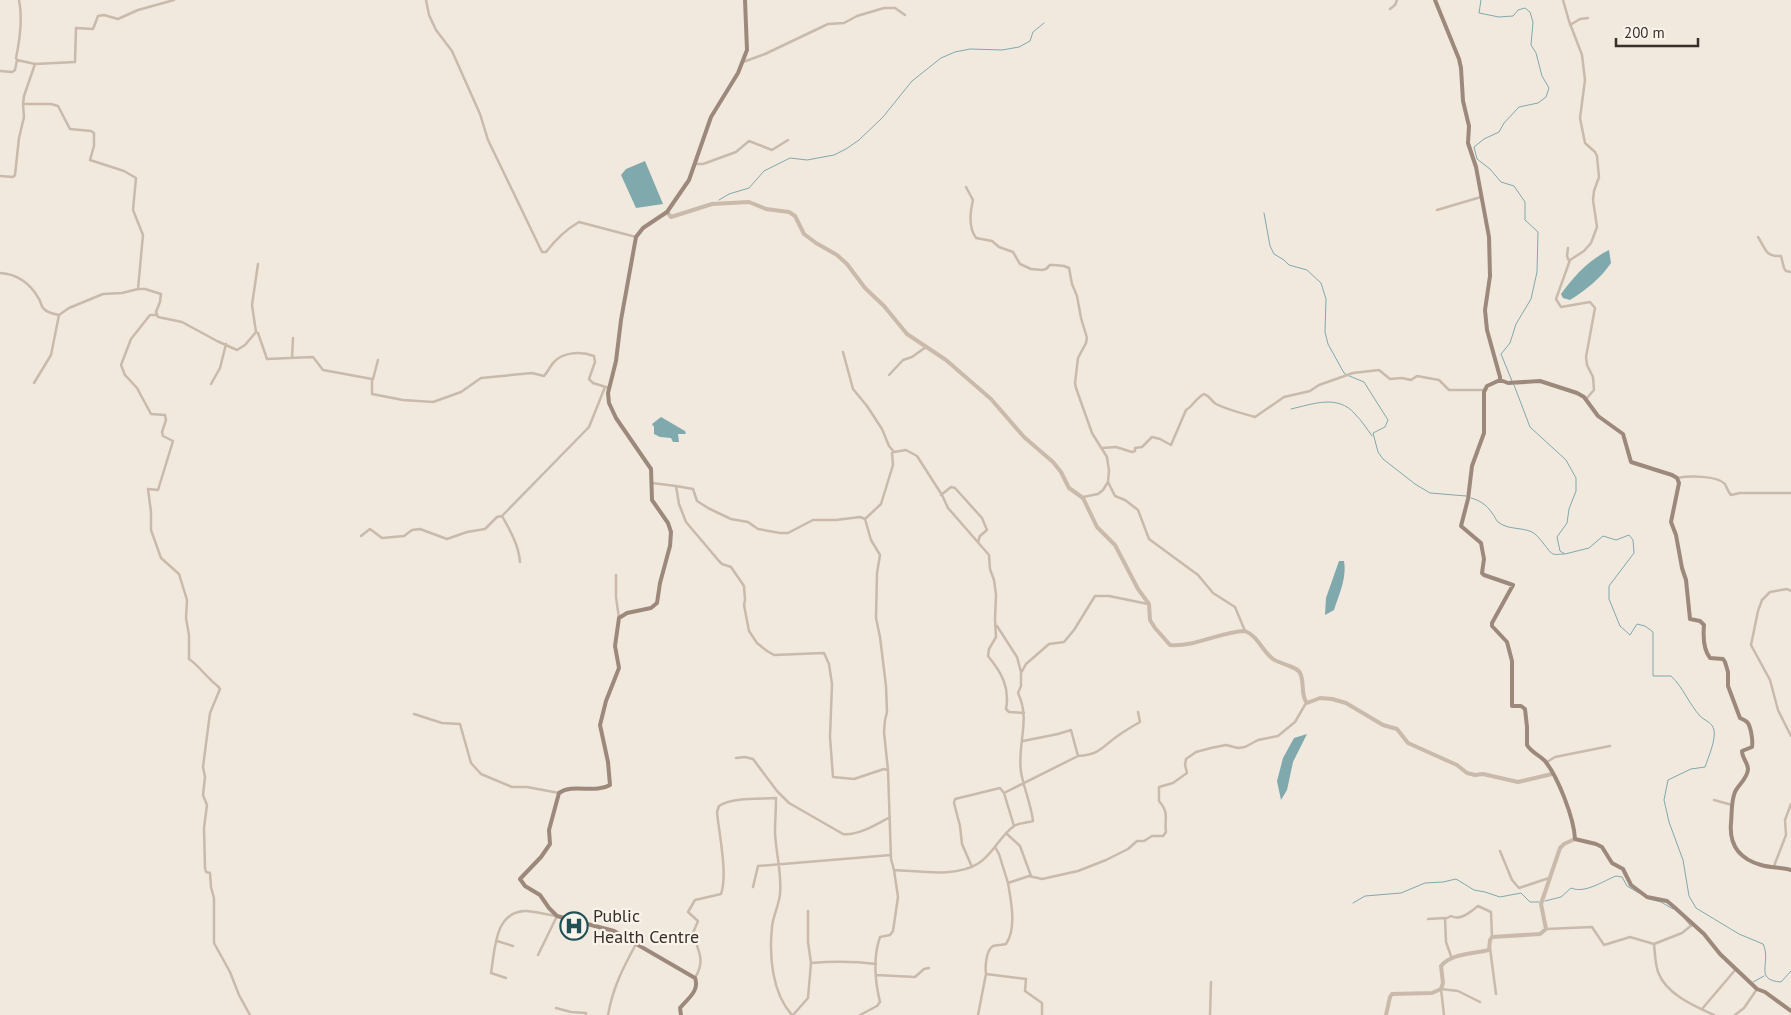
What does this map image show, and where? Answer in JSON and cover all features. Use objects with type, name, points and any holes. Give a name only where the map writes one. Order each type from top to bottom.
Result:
[{"type":"main road","points":[[681,1015],[680,1008],[690,998],[696,987],[697,982],[695,978],[607,928],[557,916],[540,895],[525,886],[520,879],[541,857],[550,844],[549,830],[559,793],[566,790],[594,789],[610,785],[607,755],[600,725],[606,701],[619,668],[615,646],[619,618],[627,613],[651,608],[658,600],[660,583],[670,546],[671,532],[668,523],[652,500],[650,492],[652,473],[650,466],[616,418],[609,403],[607,388],[616,361],[621,320],[636,237],[643,228],[667,212],[689,180],[712,117],[742,63],[747,46],[745,0]]},
{"type":"main road","points":[[1435,0],[1461,68],[1463,101],[1469,126],[1468,143],[1476,168],[1490,249],[1489,286],[1485,307],[1487,330],[1500,380]]},
{"type":"main road","points":[[1791,870],[1761,865],[1741,855],[1730,834],[1735,791],[1747,774],[1747,766],[1742,751],[1752,747],[1753,743],[1748,724],[1740,718],[1730,693],[1725,662],[1723,659],[1707,656],[1704,625],[1690,619],[1686,580],[1676,535],[1671,522],[1679,482],[1677,478],[1631,462],[1623,434],[1598,416],[1586,400],[1577,393],[1540,381],[1508,383],[1500,380],[1487,386],[1485,390],[1484,433],[1473,461],[1468,499],[1461,526],[1481,543],[1484,559],[1482,573],[1513,585],[1492,626],[1507,642],[1512,662],[1512,706],[1521,706],[1525,709],[1527,745],[1546,763],[1560,788],[1572,818],[1575,839],[1602,847],[1612,863],[1623,869],[1631,885],[1647,897],[1667,901],[1704,934],[1720,954],[1757,989],[1765,992],[1791,1011]]},
{"type":"street","points":[[0,71],[12,72],[15,70],[21,18],[19,0]]},
{"type":"street","points":[[17,60],[35,64],[75,62],[76,28],[94,30],[98,16],[104,15],[118,19],[138,10],[174,0]]},
{"type":"street","points":[[426,0],[432,23],[452,52],[480,114],[488,140],[542,252],[546,252],[554,240],[563,232],[580,222],[636,237]]},
{"type":"street","points":[[1390,10],[1397,0]]},
{"type":"street","points":[[1563,0],[1584,65],[1580,118],[1583,137],[1585,143],[1597,156],[1599,177],[1593,200],[1597,227],[1591,243],[1584,251],[1570,260],[1556,299],[1561,307],[1590,302],[1596,308],[1586,357],[1593,378],[1594,390],[1586,400]]},
{"type":"street","points":[[742,63],[828,24],[844,23],[857,16],[884,8],[895,8],[906,15]]},
{"type":"street","points":[[1570,25],[1588,18]]},
{"type":"street","points":[[0,176],[12,177],[15,175],[19,138],[24,117],[24,96],[35,64]]},
{"type":"street","points":[[24,104],[52,104],[58,106],[70,129],[94,133],[94,146],[90,160],[124,171],[136,178],[132,210],[142,235],[138,289]]},
{"type":"street","points":[[694,164],[703,164],[736,152],[750,141],[772,150],[788,140]]},
{"type":"street","points":[[966,187],[973,200],[970,210],[972,232],[976,238],[992,241],[999,247],[1013,252],[1020,264],[1030,269],[1042,270],[1054,265],[1067,266],[1069,268],[1087,338],[1078,358],[1076,388],[1092,433],[1107,457],[1108,482],[1115,496],[1125,500],[1138,510],[1149,539],[1198,575],[1213,593],[1232,605],[1245,631],[1255,638],[1267,654],[1283,665],[1297,668],[1300,672],[1303,698],[1306,703]]},
{"type":"street","points":[[1437,210],[1481,197]]},
{"type":"street","points":[[667,212],[671,217],[712,204],[749,202],[766,208],[789,212],[795,216],[804,234],[837,255],[847,264],[864,288],[884,306],[907,334],[946,360],[991,399],[1024,436],[1053,462],[1061,472],[1069,488],[1081,497],[1097,527],[1114,545],[1149,604],[1150,620],[1170,645],[1194,644],[1214,636],[1245,631]]},
{"type":"street","points":[[1758,237],[1768,254],[1781,256],[1784,268],[1786,271],[1791,272]]},
{"type":"street","points":[[1568,248],[1570,260]]},
{"type":"street","points":[[258,264],[252,305],[256,332],[267,359],[312,357],[323,370],[354,374],[373,379]]},
{"type":"street","points":[[0,273],[12,274],[24,280],[33,289],[43,308],[51,313],[60,315]]},
{"type":"street","points":[[34,383],[51,355],[60,315],[69,308],[103,294],[122,293],[145,288],[161,294],[156,315]]},
{"type":"street","points":[[250,1015],[214,942],[214,898],[210,887],[210,873],[206,872],[205,868],[204,828],[207,805],[203,795],[203,767],[210,713],[220,689],[198,665],[189,659],[189,635],[186,618],[187,600],[183,582],[179,574],[161,558],[151,530],[148,489],[158,490],[173,441],[163,436],[165,415],[151,414],[137,388],[125,375],[121,366],[131,339],[150,315],[182,322],[238,350],[256,332]]},
{"type":"street","points":[[292,358],[293,338]]},
{"type":"street","points":[[210,384],[224,359],[226,344]]},
{"type":"street","points":[[889,375],[903,360],[912,357],[926,347]]},
{"type":"street","points":[[844,352],[853,389],[877,421],[894,452]]},
{"type":"street","points":[[361,536],[370,530],[382,538],[404,536],[412,530],[420,529],[448,538],[466,532],[485,529],[497,517],[502,516],[589,428],[607,388],[589,379],[595,362],[594,356],[583,353],[565,354],[554,362],[544,376],[532,373],[484,378],[461,392],[433,402],[403,400],[372,394],[373,379],[378,360]]},
{"type":"street","points":[[1102,448],[1116,447],[1132,452],[1136,448],[1142,447],[1152,438],[1160,439],[1171,445],[1186,410],[1196,398],[1204,394],[1208,395],[1214,403],[1254,417],[1284,397],[1310,391],[1319,385],[1353,373],[1379,370],[1390,379],[1402,378],[1412,380],[1417,376],[1439,380],[1449,390],[1485,390]]},
{"type":"street","points":[[894,452],[906,450],[917,456],[948,508],[989,555],[996,595],[996,637],[988,656],[996,666],[1006,685],[1008,699],[1006,709],[1010,712],[1024,713]]},
{"type":"street","points":[[652,483],[693,489],[697,501],[731,519],[748,522],[758,529],[788,533],[813,520],[864,518],[881,504],[893,466],[892,453],[894,452]]},
{"type":"street","points":[[1677,478],[1688,476],[1716,480],[1724,483],[1731,495],[1740,493],[1791,494]]},
{"type":"street","points":[[1081,497],[1098,494],[1104,490],[1108,482]]},
{"type":"street","points":[[676,486],[679,504],[686,522],[719,561],[731,567],[744,586],[747,625],[757,643],[774,655],[824,653],[829,664],[832,684],[830,737],[833,777],[854,778],[884,769],[888,770]]},
{"type":"street","points":[[941,495],[951,488],[955,488],[982,518],[987,530],[980,536],[978,542]]},
{"type":"street","points":[[502,516],[510,530],[520,562]]},
{"type":"street","points":[[860,1015],[879,1004],[876,964],[880,937],[890,935],[893,931],[898,897],[892,855],[888,770],[884,732],[887,712],[886,686],[876,618],[877,573],[880,555],[871,540],[864,518]]},
{"type":"street","points":[[616,575],[616,597],[619,618]]},
{"type":"street","points":[[1791,591],[1787,589],[1770,592],[1762,600],[1751,645],[1770,680],[1778,710],[1791,736]]},
{"type":"street","points":[[1021,673],[1026,664],[1049,644],[1064,642],[1074,630],[1095,596],[1109,596],[1149,604]]},
{"type":"street","points":[[894,870],[952,871],[972,867],[987,857],[1014,826],[1033,821],[1029,797],[1023,783],[1020,754],[1024,713],[1018,693],[1021,686],[1021,669],[1017,657],[996,625]]},
{"type":"street","points":[[1306,703],[1309,704],[1320,698],[1332,698],[1346,703],[1382,726],[1396,729],[1408,743],[1457,765],[1467,774],[1483,774],[1518,782],[1552,774]]},
{"type":"street","points":[[1008,883],[1031,876],[1042,879],[1078,871],[1106,860],[1137,841],[1144,841],[1152,836],[1165,835],[1167,815],[1164,806],[1159,801],[1159,787],[1183,777],[1187,773],[1186,758],[1196,752],[1226,745],[1238,748],[1245,747],[1281,734],[1295,722],[1306,703]]},
{"type":"street","points":[[1004,793],[1078,756],[1090,755],[1100,751],[1118,736],[1140,722],[1138,712]]},
{"type":"street","points":[[414,714],[442,723],[460,724],[471,762],[476,770],[484,776],[512,787],[527,786],[559,793]]},
{"type":"street","points":[[1022,741],[1070,730],[1078,756]]},
{"type":"street","points":[[1244,740],[1247,745]]},
{"type":"street","points":[[1546,763],[1555,757],[1610,746]]},
{"type":"street","points":[[736,758],[745,757],[753,759],[777,792],[783,797],[801,811],[843,834],[862,831],[890,817]]},
{"type":"street","points":[[972,867],[962,844],[954,801],[958,797],[1000,788],[1004,793],[1014,826]]},
{"type":"street","points":[[695,978],[701,967],[699,948],[693,933],[698,921],[688,912],[695,900],[721,894],[724,887],[717,812],[719,806],[739,800],[783,797]]},
{"type":"street","points":[[776,798],[775,832],[780,894],[772,926],[771,958],[779,992],[786,1009],[792,1015],[808,998],[811,963],[808,942],[808,911]]},
{"type":"street","points":[[1714,800],[1732,805]]},
{"type":"street","points":[[1774,866],[1784,840],[1785,820],[1791,804]]},
{"type":"street","points":[[1006,834],[1023,851],[1031,876]]},
{"type":"street","points":[[1546,929],[1542,904],[1560,848],[1575,839]]},
{"type":"street","points":[[978,1015],[987,960],[991,948],[1006,944],[1009,940],[1014,912],[1008,883],[995,847]]},
{"type":"street","points":[[1500,851],[1512,880],[1519,888],[1551,877]]},
{"type":"street","points":[[753,887],[758,866],[892,855]]},
{"type":"street","points":[[1428,919],[1445,919],[1449,916],[1460,918],[1478,906],[1491,912],[1492,937],[1490,947],[1496,994]]},
{"type":"street","points":[[506,978],[491,973],[500,924],[516,913],[526,911],[557,916],[538,956]]},
{"type":"street","points":[[1445,919],[1446,942],[1452,959]]},
{"type":"street","points":[[1492,937],[1540,934],[1546,929],[1592,927],[1604,945],[1630,937],[1654,944],[1682,933],[1693,924]]},
{"type":"street","points":[[496,941],[514,946]]},
{"type":"street","points":[[608,1015],[618,977],[636,944]]},
{"type":"street","points":[[1654,944],[1657,969],[1670,990],[1684,1001],[1714,1015]]},
{"type":"street","points":[[1444,1015],[1441,964],[1468,954],[1486,951],[1490,947]]},
{"type":"street","points":[[811,963],[856,961],[876,964]]},
{"type":"street","points":[[876,974],[915,977],[924,969],[929,968]]},
{"type":"street","points":[[1702,1010],[1736,969]]},
{"type":"street","points":[[986,974],[1026,979],[1025,991],[1042,1003],[1042,1015]]},
{"type":"street","points":[[1210,1015],[1211,982]]},
{"type":"street","points":[[1386,1015],[1392,994],[1432,993],[1441,989],[1458,991],[1480,1002]]},
{"type":"street","points":[[1737,1015],[1757,989]]},
{"type":"street","points":[[556,1008],[586,1013],[586,1015]]},
{"type":"water","points":[[645,161],[663,204],[636,208],[621,175],[626,169]]},
{"type":"water","points":[[1609,250],[1611,263],[1602,274],[1570,300],[1563,298],[1561,294],[1576,275],[1595,258]]},
{"type":"water","points":[[661,417],[685,431],[686,434],[678,434],[679,442],[673,442],[671,438],[660,437],[654,434],[652,424]]},
{"type":"water","points":[[1339,561],[1344,561],[1345,567],[1342,586],[1334,610],[1325,615],[1326,598]]},
{"type":"water","points":[[1307,734],[1293,762],[1287,790],[1281,800],[1277,781],[1283,758],[1294,738]]},
{"type":"waterway","points":[[1481,0],[1479,13],[1499,17],[1513,16],[1518,10],[1525,8],[1530,12],[1533,22],[1531,45],[1536,53],[1542,76],[1549,88],[1546,97],[1538,103],[1519,107],[1504,123],[1499,132],[1484,139],[1474,147],[1477,159],[1490,169],[1501,182],[1514,186],[1525,202],[1525,220],[1538,232],[1537,272],[1531,299],[1516,324],[1510,343],[1501,354],[1512,381]]},
{"type":"waterway","points":[[719,200],[729,194],[749,188],[764,171],[790,158],[807,160],[834,155],[846,149],[859,140],[883,117],[912,81],[941,58],[955,52],[970,49],[1002,50],[1019,47],[1030,41],[1033,32],[1044,23]]},
{"type":"waterway","points":[[1264,213],[1270,246],[1274,254],[1289,265],[1307,270],[1321,283],[1326,299],[1325,332],[1328,344],[1344,373],[1364,382],[1388,420],[1385,427],[1373,433],[1378,452],[1383,459],[1430,493],[1466,496]]},
{"type":"waterway","points":[[1514,385],[1530,427],[1566,460],[1576,478],[1576,491],[1569,509],[1567,523],[1557,537],[1560,551],[1565,554],[1589,548],[1603,536],[1616,540],[1629,535],[1633,540],[1634,553],[1609,586],[1609,599],[1620,626],[1630,635],[1637,624],[1645,626],[1653,632],[1653,676],[1671,676],[1696,711],[1713,727],[1713,744],[1705,767],[1691,769],[1668,780],[1664,800],[1669,822],[1683,860],[1689,896],[1696,908],[1739,934],[1763,944],[1766,957],[1765,974],[1768,978],[1781,982],[1791,971]]},
{"type":"waterway","points":[[1291,409],[1325,402],[1341,404],[1355,414],[1372,436]]},
{"type":"waterway","points":[[1471,498],[1485,505],[1502,525],[1532,532],[1551,553],[1564,554]]},
{"type":"waterway","points":[[1545,901],[1561,897],[1571,888],[1588,888],[1616,876],[1622,877],[1627,886],[1639,893]]},
{"type":"waterway","points":[[1353,903],[1365,896],[1401,893],[1425,883],[1456,879],[1474,890],[1500,897],[1521,893],[1530,902],[1539,902]]},
{"type":"waterway","points":[[1649,899],[1661,902],[1673,909]]},
{"type":"waterway","points":[[1684,918],[1690,925]]},
{"type":"waterway","points":[[1753,982],[1764,976]]},
{"type":"place","name":"Public Health Centre","points":[[574,926]]}]
